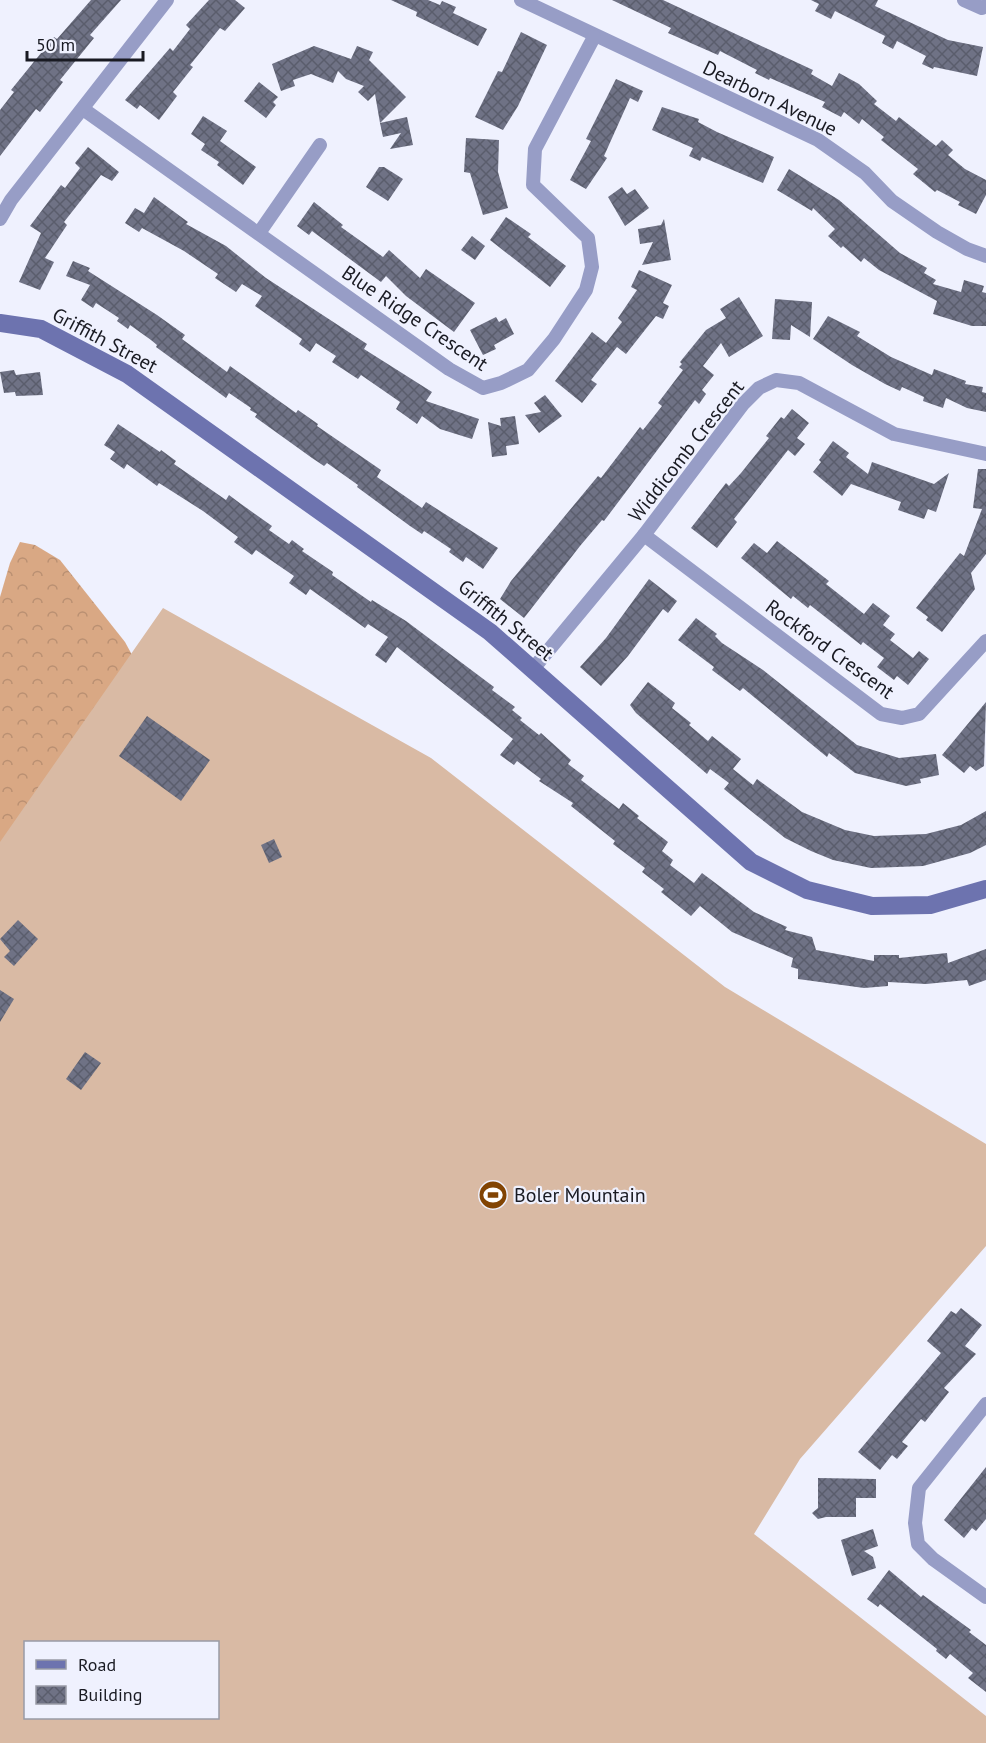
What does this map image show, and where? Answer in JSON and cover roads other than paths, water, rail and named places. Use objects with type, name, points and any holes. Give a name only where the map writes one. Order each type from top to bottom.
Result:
[{"type":"street","points":[[0,219],[11,201],[167,0]]},
{"type":"street","name":"Dearborn Avenue","points":[[521,0],[818,140],[866,173],[892,201],[937,232],[967,249],[986,256]]},
{"type":"street","points":[[964,0],[982,8],[986,6]]},
{"type":"street","name":"Blue Ridge Crescent","points":[[83,109],[450,369],[483,388],[501,383],[528,370],[554,339],[586,290],[592,267],[588,238],[533,185],[535,149],[594,36]]},
{"type":"street","points":[[259,233],[320,145]]},
{"type":"street","name":"Griffith Street","points":[[0,323],[42,329],[127,374],[490,632],[751,862],[807,890],[872,906],[930,905],[986,889]]},
{"type":"street","name":"Widdicomb Crescent","points":[[533,669],[644,535],[743,404],[759,388],[777,380],[800,383],[894,434],[986,454]]},
{"type":"street","name":"Rockford Crescent","points":[[644,535],[880,714],[902,718],[919,714],[986,641]]},
{"type":"street","points":[[986,1404],[919,1488],[915,1523],[918,1544],[933,1559],[986,1597]]},
{"type":"place","name":"Boler Mountain","points":[[493,1195]]}]
